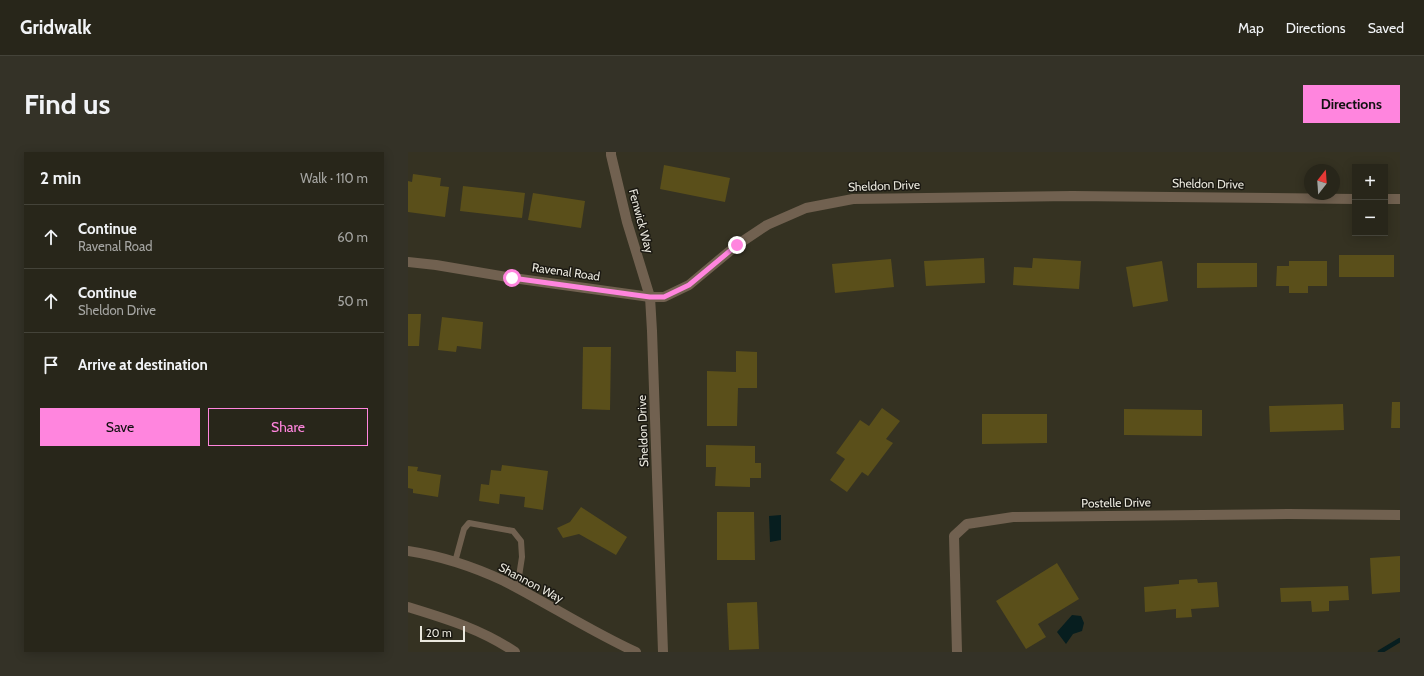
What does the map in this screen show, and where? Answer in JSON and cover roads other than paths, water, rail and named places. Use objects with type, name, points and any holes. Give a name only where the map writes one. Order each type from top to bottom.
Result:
[{"type":"street","name":"Fenwick Way","points":[[611,152],[627,222],[650,297]]},
{"type":"street","name":"Sheldon Drive","points":[[663,651],[650,297],[664,297],[689,285],[737,245],[767,225],[806,208],[853,199],[1072,196],[1352,199]]},
{"type":"street","points":[[1388,199],[1400,199]]},
{"type":"street","name":"Ravenal Road","points":[[408,262],[650,297]]},
{"type":"street","name":"Postelle Drive","points":[[957,652],[954,536],[966,524],[1013,517],[1288,514],[1400,515]]},
{"type":"street","name":"Shannon Way","points":[[408,551],[455,562],[504,581],[606,638],[636,652]]},
{"type":"street","points":[[408,608],[454,621],[496,639],[515,652]]},
{"type":"lane","points":[[455,562],[464,529],[469,523],[513,531],[521,541],[522,557],[517,589]]},
{"type":"water","points":[[781,515],[781,540],[770,542],[769,516]]},
{"type":"water","points":[[1072,615],[1081,616],[1084,623],[1082,631],[1073,634],[1066,644],[1057,632]]},
{"type":"waterway","points":[[1380,652],[1400,640]]}]
